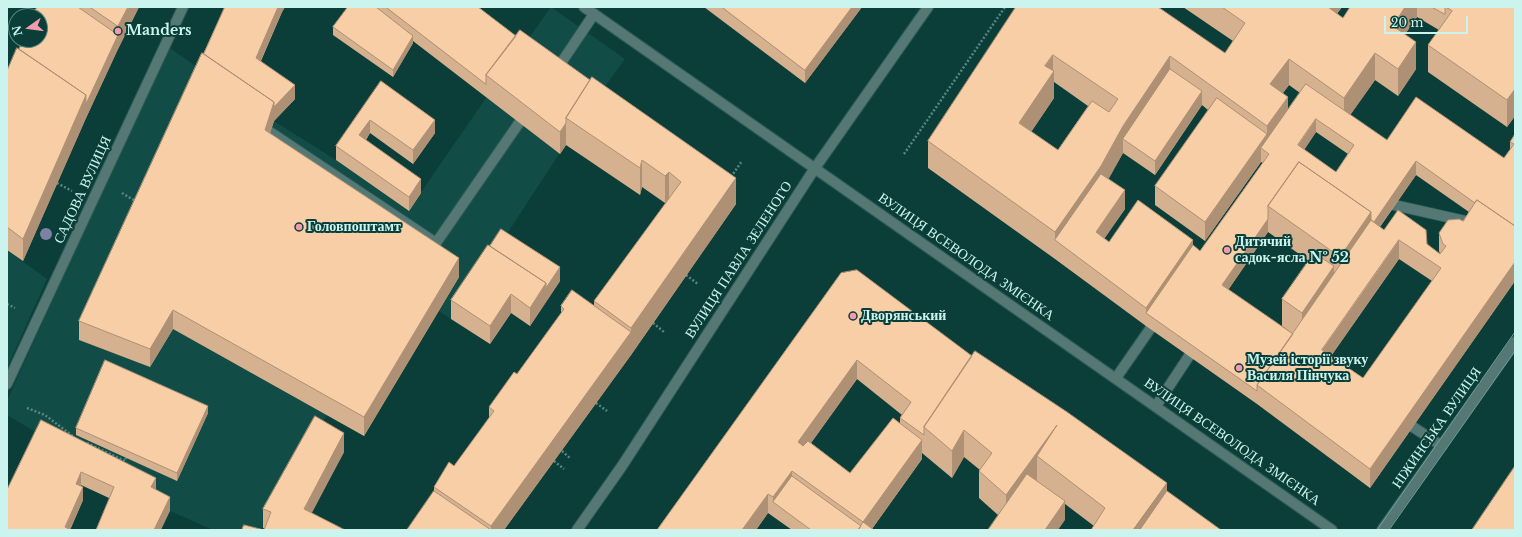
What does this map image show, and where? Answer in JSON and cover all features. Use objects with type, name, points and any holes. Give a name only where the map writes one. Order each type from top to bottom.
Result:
[{"type":"street","name":"САДОВА ВУЛИЦЯ","points":[[7,384],[183,7]]},
{"type":"street","name":"ВУЛИЦЯ ВСЕВОЛОДА ЗМІЄНКА","points":[[584,7],[1332,530]]},
{"type":"street","name":"ВУЛИЦЯ ПАВЛА ЗЕЛЕНОГО","points":[[577,530],[622,466],[815,168],[928,7]]},
{"type":"street","points":[[552,76],[594,14]]},
{"type":"street","points":[[270,132],[436,243],[519,123]]},
{"type":"street","points":[[1394,205],[1474,223]]},
{"type":"street","points":[[1116,378],[1150,329]]},
{"type":"street","name":"НІЖИНСЬКА ВУЛИЦЯ","points":[[1382,530],[1515,342]]},
{"type":"street","points":[[1156,406],[1189,356]]},
{"type":"street","points":[[1413,426],[1442,446]]},
{"type":"path","points":[[904,154],[1005,7]]},
{"type":"path","points":[[729,180],[742,161]]},
{"type":"path","points":[[57,183],[72,191]]},
{"type":"path","points":[[122,193],[141,205]]},
{"type":"path","points":[[686,275],[698,284]]},
{"type":"path","points":[[7,304],[15,308]]},
{"type":"path","points":[[653,323],[664,332]]},
{"type":"path","points":[[596,403],[607,411]]},
{"type":"path","points":[[27,408],[45,415],[79,439]]},
{"type":"path","points":[[86,442],[125,461],[126,458]]},
{"type":"path","points":[[562,451],[571,458]]},
{"type":"path","points":[[554,461],[564,469]]},
{"type":"shaded area","name":"Головпоштамт","points":[[551,7],[625,59],[592,104],[451,319],[439,311],[364,436],[327,415],[261,530],[213,530],[170,511],[7,415],[7,401],[167,46],[274,121],[336,160],[408,211]]},
{"type":"shaded area","points":[[7,250],[47,279],[7,368]]},
{"type":"building","points":[[78,7],[118,35],[86,104],[86,95],[19,49],[48,48],[48,8],[37,8]]},
{"type":"building","points":[[90,7],[128,7],[118,26]]},
{"type":"building","points":[[225,7],[278,7],[256,58],[295,85],[274,107],[274,102],[204,54]]},
{"type":"building","points":[[348,7],[376,7],[413,36],[393,70],[333,27]]},
{"type":"building","points":[[386,7],[478,7],[516,36],[486,75],[486,84]]},
{"type":"building","points":[[722,7],[852,7],[805,70]]},
{"type":"building","points":[[1016,7],[1158,7],[1225,53],[1245,23],[1222,7],[1328,7],[1343,18],[1350,7],[1405,7],[1393,26],[1416,42],[1398,69],[1375,53],[1344,98],[1289,59],[1270,84],[1288,97],[1267,126],[1170,56],[1123,126],[1101,166],[1055,232],[928,141]],"holes":[[[1053,55],[1118,99],[1109,112],[1092,101],[1058,150],[1019,123],[1054,71],[1045,66]]]},
{"type":"building","points":[[1432,7],[1445,7],[1445,14]]},
{"type":"building","points":[[1446,7],[1515,7],[1515,89],[1507,100],[1428,45],[1452,11]]},
{"type":"building","points":[[520,30],[590,80],[566,118],[566,123],[560,132],[486,75]]},
{"type":"building","points":[[17,48],[86,95],[23,239],[7,227],[7,71]]},
{"type":"building","points":[[202,53],[274,102],[265,130],[459,258],[364,417],[173,310],[150,349],[79,321]]},
{"type":"building","points":[[1170,69],[1202,91],[1155,161],[1123,139]]},
{"type":"building","points":[[592,77],[736,178],[631,328],[594,301],[681,182],[669,172],[665,176],[642,160],[640,168],[566,118]]},
{"type":"building","points":[[381,81],[435,120],[413,150],[370,120],[359,135],[421,179],[409,197],[336,146]]},
{"type":"building","points":[[1306,84],[1387,140],[1416,97],[1504,158],[1514,144],[1510,142],[1515,134],[1515,226],[1477,200],[1475,203],[1416,161],[1374,222],[1371,220],[1371,212],[1299,162],[1268,206],[1268,219],[1222,285],[1293,334],[1257,385],[1257,391],[1146,313],[1193,245],[1200,251],[1269,154],[1261,148]],"holes":[[[1316,119],[1354,145],[1336,172],[1298,145]]]},
{"type":"building","points":[[1217,98],[1267,134],[1205,222],[1155,186]]},
{"type":"building","points":[[1299,162],[1371,212],[1340,257],[1268,206]]},
{"type":"building","points":[[1101,174],[1125,190],[1096,232],[1109,242],[1138,200],[1193,240],[1146,308],[1055,240]]},
{"type":"building","points":[[1477,200],[1515,226],[1515,262],[1370,469],[1257,385],[1371,220],[1384,230],[1398,210],[1426,230],[1427,244],[1440,254],[1446,246],[1443,244],[1439,233],[1448,220],[1459,219],[1463,221]],"holes":[[[1399,240],[1441,268],[1363,378],[1322,350]]]},
{"type":"building","points":[[501,229],[560,267],[546,288],[546,283],[490,246]]},
{"type":"building","points":[[488,245],[546,283],[530,308],[511,294],[490,326],[451,300]]},
{"type":"building","points":[[1314,253],[1334,266],[1302,313],[1282,299]]},
{"type":"building","points":[[857,270],[972,356],[924,427],[924,435],[900,418],[911,402],[857,360],[798,442],[803,446],[808,441],[850,473],[893,418],[922,440],[863,522],[792,471],[773,497],[768,494],[742,530],[657,530],[841,273]]},
{"type":"building","points":[[572,290],[631,332],[491,526],[434,487],[449,462],[454,466],[494,411],[489,407],[514,372],[517,374],[564,309],[561,306]]},
{"type":"building","points":[[975,351],[1067,412],[1167,483],[1133,530],[1091,530],[1105,508],[1037,456],[1057,425],[1006,495],[979,471],[992,453],[964,430],[952,451],[924,427]]},
{"type":"building","points":[[105,360],[208,406],[177,473],[76,428]]},
{"type":"building","points":[[315,416],[344,433],[304,509],[345,530],[264,530],[271,512],[263,509]]},
{"type":"building","points":[[41,420],[156,478],[151,487],[170,497],[154,530],[96,530],[114,487],[81,472],[76,484],[83,487],[65,527],[71,530],[7,530],[7,490]]},
{"type":"building","points":[[1515,466],[1515,530],[1472,530]]},
{"type":"building","points":[[1027,474],[1065,501],[1045,530],[988,530]]},
{"type":"building","points":[[792,476],[861,526],[858,530],[811,530],[773,502]]},
{"type":"building","points":[[434,491],[491,530],[407,530]]},
{"type":"building","points":[[1167,491],[1221,530],[1140,530]]},
{"type":"building","points":[[863,522],[874,530],[858,530]]},
{"type":"building","points":[[244,525],[264,530],[242,530]]},
{"type":"tram line","points":[[1377,530],[1515,332]]},
{"type":"tram line","points":[[1389,530],[1515,351]]},
{"type":"place","name":"Manders","points":[[118,31]]},
{"type":"place","name":"Головпоштамт","points":[[299,227]]},
{"type":"place","name":"Дитячий садок-ясла № 52","points":[[1227,250]]},
{"type":"place","name":"Дворянський","points":[[853,316]]},
{"type":"place","name":"Музей історії звуку Василя Пінчука","points":[[1239,368]]}]
